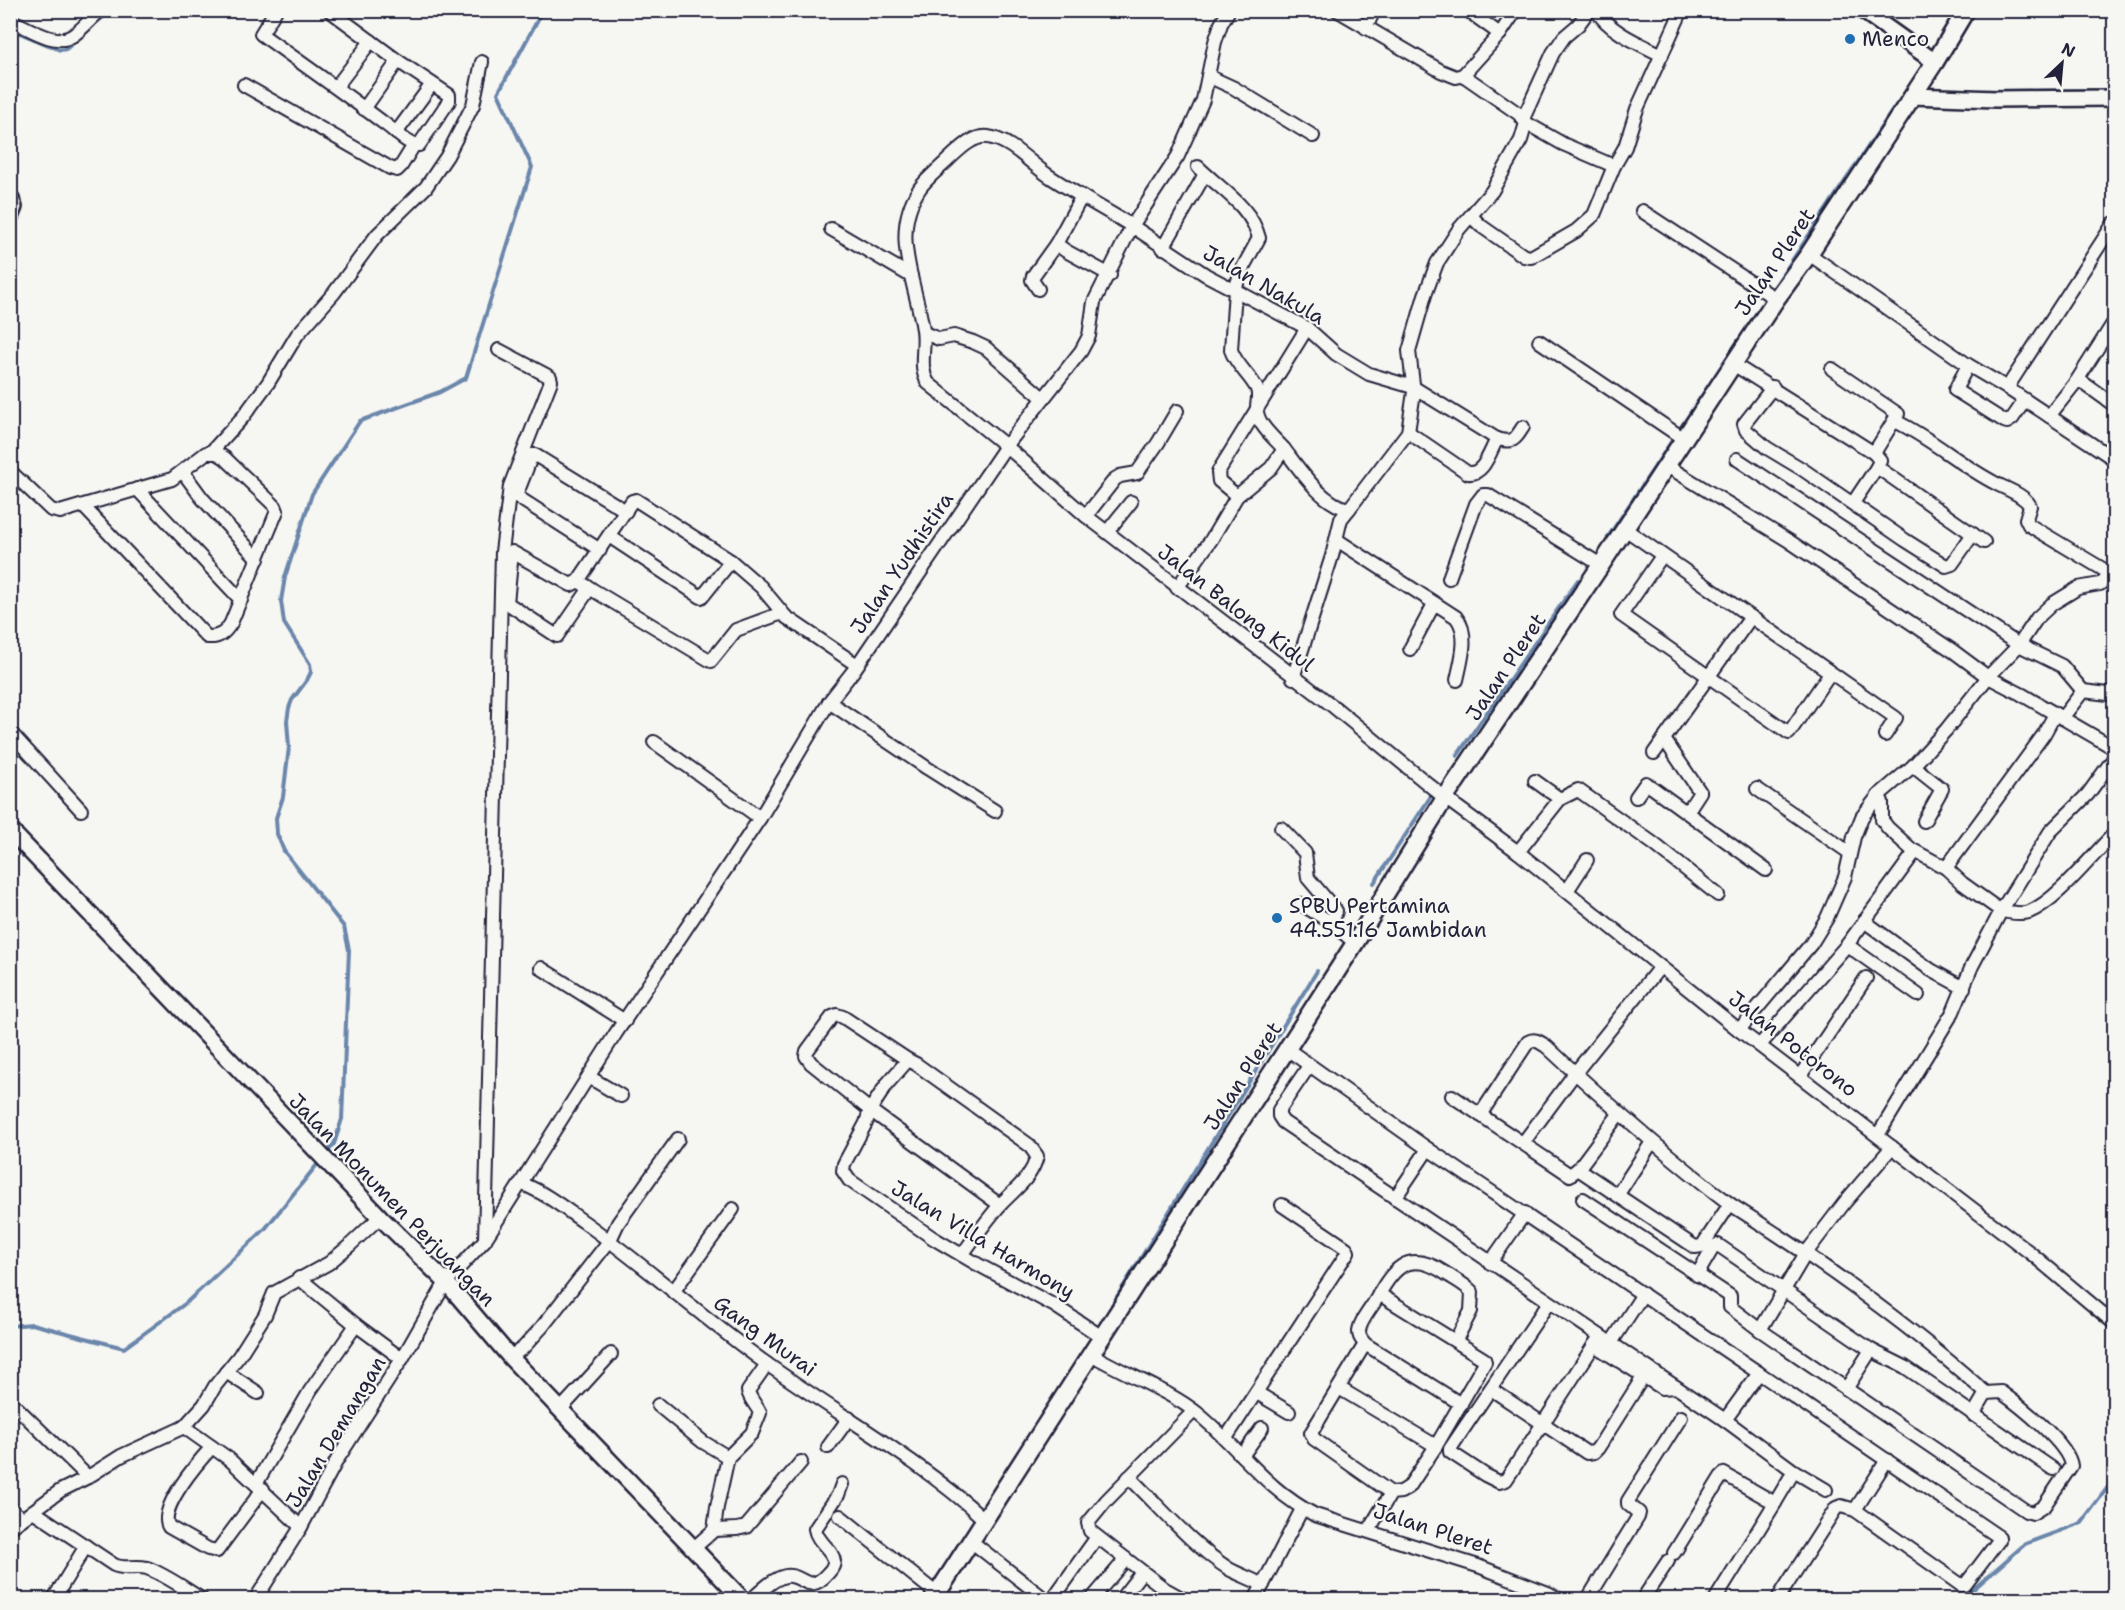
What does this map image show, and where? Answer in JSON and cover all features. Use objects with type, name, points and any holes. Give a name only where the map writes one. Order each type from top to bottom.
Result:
[{"type":"main road","name":"Jalan Pleret","points":[[935,1597],[1355,943],[1445,798],[1625,530],[1776,298],[1809,254],[1935,62],[1966,10]]},
{"type":"street","points":[[10,20],[53,38],[64,39],[72,36],[101,10]]},
{"type":"street","points":[[276,10],[261,34],[396,133],[414,145],[419,145],[449,101],[449,96],[329,10]]},
{"type":"street","name":"Jalan Yudhistira","points":[[625,1021],[760,818],[830,702],[1006,446],[1082,351],[1089,336],[1094,302],[1110,275],[1118,252],[1132,226],[1178,156],[1203,100],[1221,24],[1229,10]]},
{"type":"street","points":[[1337,10],[1456,77],[1463,75],[1500,34],[1516,10]]},
{"type":"street","points":[[1366,28],[1374,10]]},
{"type":"street","points":[[1467,10],[1500,34]]},
{"type":"street","points":[[1293,678],[1337,540],[1341,519],[1408,432],[1414,392],[1409,351],[1437,263],[1450,241],[1492,191],[1521,140],[1525,121],[1553,53],[1564,37],[1589,10]]},
{"type":"street","points":[[1597,10],[1601,18],[1613,28],[1662,55]]},
{"type":"street","points":[[1471,216],[1524,256],[1531,258],[1576,231],[1594,215],[1682,10]]},
{"type":"street","points":[[1862,10],[1935,62]]},
{"type":"street","points":[[336,87],[371,41]]},
{"type":"street","points":[[364,109],[398,61]]},
{"type":"street","points":[[10,471],[51,510],[60,512],[164,482],[183,472],[206,453],[211,452],[243,417],[268,383],[297,334],[334,293],[377,235],[426,187],[447,156],[472,105],[482,62]]},
{"type":"street","points":[[1463,75],[1525,121],[1563,144],[1614,166]]},
{"type":"street","points":[[1208,76],[1234,88],[1313,136]]},
{"type":"street","points":[[396,133],[432,84]]},
{"type":"street","points":[[244,85],[390,168],[397,170],[414,145]]},
{"type":"street","points":[[1912,96],[1996,99],[2115,98]]},
{"type":"street","name":"Jalan Nakula","points":[[910,276],[904,225],[920,189],[929,177],[962,147],[974,139],[986,136],[1008,146],[1048,176],[1132,226],[1163,248],[1307,328],[1336,354],[1369,374],[1413,387],[1497,439]]},
{"type":"street","points":[[1163,248],[1201,171],[1234,197],[1257,229],[1259,238],[1241,271],[1235,290],[1231,350],[1233,357],[1247,372],[1258,393],[1256,409],[1262,424],[1328,501],[1348,509]]},
{"type":"street","points":[[1038,289],[1034,285],[1033,276],[1056,244],[1082,196]]},
{"type":"street","points":[[10,197],[15,207],[10,217]]},
{"type":"street","points":[[1642,211],[1776,298]]},
{"type":"street","points":[[2007,388],[2115,223]]},
{"type":"street","points":[[831,229],[910,276]]},
{"type":"street","points":[[1056,244],[1110,275]]},
{"type":"street","points":[[1809,254],[1968,365],[2115,459]]},
{"type":"street","name":"Jalan Balong Kidul","points":[[910,276],[924,333],[922,362],[928,383],[1006,446],[1086,516],[1334,708],[1445,798]]},
{"type":"street","points":[[2049,416],[2076,382],[2115,322]]},
{"type":"street","points":[[1238,496],[1219,481],[1218,472],[1307,328]]},
{"type":"street","points":[[924,333],[939,339],[954,336],[986,348],[1043,398]]},
{"type":"street","points":[[1539,341],[1684,439]]},
{"type":"street","points":[[483,1248],[502,552],[510,486],[551,381],[550,377],[499,350]]},
{"type":"street","points":[[1733,364],[1773,387],[1874,453],[1880,460],[1853,503]]},
{"type":"street","points":[[1968,365],[1955,390],[2004,421],[2012,419],[2025,400]]},
{"type":"street","points":[[1832,369],[1897,413],[1898,416],[1874,453]]},
{"type":"street","points":[[2076,382],[2082,382],[2115,405]]},
{"type":"street","points":[[1773,387],[1744,424],[1746,430],[1767,448],[1946,566],[1952,564],[1973,534]]},
{"type":"street","points":[[1086,516],[1115,479],[1137,473],[1177,411]]},
{"type":"street","points":[[1739,1030],[1810,944],[1827,918],[1845,877],[1854,837],[1862,817],[1879,795],[1913,766],[1961,712],[1988,677],[2019,645],[2037,618],[2052,604],[2078,588],[2100,584],[2113,571],[2029,525],[2026,519],[2030,506],[2025,499],[1989,480],[1917,432],[1895,421]]},
{"type":"street","points":[[1408,432],[1468,473],[1473,474],[1480,470],[1497,439],[1510,442],[1515,439],[1523,427]]},
{"type":"street","points":[[1177,588],[1211,540],[1238,496],[1271,468],[1284,449]]},
{"type":"street","points":[[83,506],[207,637],[215,638],[225,633],[277,511],[275,506],[225,458],[211,452]]},
{"type":"street","points":[[600,550],[516,496],[532,455],[535,454],[626,511]]},
{"type":"street","points":[[1737,459],[2019,645],[2062,666],[2083,691],[2100,694],[2115,690]]},
{"type":"street","points":[[1667,466],[1789,541],[1988,677],[2115,748]]},
{"type":"street","points":[[1877,467],[1984,542]]},
{"type":"street","points":[[183,472],[202,498],[258,559]]},
{"type":"street","points":[[137,489],[241,600]]},
{"type":"street","points":[[1449,578],[1476,504],[1483,495],[1488,495],[1601,565]]},
{"type":"street","points":[[590,588],[557,636],[507,603],[511,552],[571,585],[578,581],[632,501],[636,500],[731,561],[761,587],[782,613],[857,665]]},
{"type":"street","points":[[1107,532],[1131,502]]},
{"type":"street","points":[[1625,530],[1896,718],[1885,735]]},
{"type":"street","points":[[609,536],[700,597],[704,596],[731,561]]},
{"type":"street","points":[[1337,540],[1456,617],[1463,634],[1457,680]]},
{"type":"street","points":[[1662,556],[1621,615],[1789,733],[1830,673]]},
{"type":"street","points":[[578,581],[709,660],[712,660],[736,630],[782,613]]},
{"type":"street","points":[[1410,649],[1434,604]]},
{"type":"street","points":[[1654,753],[1751,617]]},
{"type":"street","points":[[1946,868],[2044,734],[2083,691]]},
{"type":"street","points":[[830,702],[995,811]]},
{"type":"street","points":[[10,732],[81,810]]},
{"type":"street","points":[[1664,739],[1700,792],[1687,812]]},
{"type":"street","points":[[654,742],[760,818]]},
{"type":"street","points":[[1878,1135],[1937,1040],[2001,911],[2050,832],[2088,794],[2115,758]]},
{"type":"street","points":[[1913,766],[1942,789],[1924,821]]},
{"type":"street","points":[[1535,781],[1560,799]]},
{"type":"street","points":[[1636,796],[1646,783],[1766,870]]},
{"type":"street","points":[[1757,789],[1850,853]]},
{"type":"street","points":[[1518,852],[1560,799],[1578,790],[1654,844],[1718,895]]},
{"type":"street","points":[[1879,795],[1882,802],[1882,820],[1888,828],[1915,852],[1946,868],[1962,883],[2001,911],[2027,913],[2036,908],[2056,893],[2115,834]]},
{"type":"street","name":"Jalan Potorono","points":[[1445,798],[1518,852],[1739,1030],[2033,1255],[2115,1323]]},
{"type":"street","points":[[1281,828],[1305,853],[1308,878],[1336,911],[1332,923]]},
{"type":"street","name":"Jalan Monumen Perjuangan","points":[[10,830],[380,1217],[446,1281],[510,1358],[743,1599]]},
{"type":"street","points":[[1760,1045],[1847,945],[1915,852]]},
{"type":"street","points":[[1567,891],[1587,860]]},
{"type":"street","points":[[1301,904],[1332,923],[1355,943]]},
{"type":"street","points":[[1864,921],[1931,970],[1964,988]]},
{"type":"street","points":[[1847,945],[1918,994]]},
{"type":"street","points":[[1523,1143],[1575,1073],[1660,967]]},
{"type":"street","points":[[541,968],[625,1021]]},
{"type":"street","points":[[1800,1076],[1866,978]]},
{"type":"street","points":[[962,1255],[1000,1205],[1026,1180],[1035,1164],[1037,1156],[1034,1150],[908,1060],[843,1017],[837,1015],[830,1019],[807,1051],[807,1060],[870,1110],[1000,1205]]},
{"type":"street","name":"Jalan Demangan","points":[[255,1599],[301,1527],[337,1460],[402,1359],[446,1281],[483,1248],[625,1021]]},
{"type":"street","points":[[1480,1115],[1522,1050],[1532,1040],[1546,1046],[1619,1114],[1730,1204],[1806,1253],[1889,1312],[1986,1393],[2001,1392],[2043,1425],[2071,1466],[2044,1506],[2033,1513],[2026,1511],[1760,1330],[1731,1307],[1730,1296],[1583,1199]]},
{"type":"street","points":[[1287,1049],[1428,1149],[1996,1534],[1999,1540],[1965,1585],[1961,1585],[1855,1510],[1846,1506],[1836,1508],[1778,1599]]},
{"type":"street","name":"Jalan Villa Harmony","points":[[908,1060],[887,1084],[870,1110],[866,1123],[844,1164],[843,1171],[849,1180],[895,1213],[962,1255],[1055,1305],[1102,1337]]},
{"type":"street","points":[[1309,1066],[1279,1110],[1279,1116],[1290,1127],[1548,1302],[1602,1342],[1643,1377],[1662,1388],[1676,1387]]},
{"type":"street","points":[[589,1077],[621,1096]]},
{"type":"street","points":[[1452,1096],[1570,1175],[1578,1169],[1619,1114]]},
{"type":"street","points":[[510,1358],[543,1327],[610,1240],[618,1223],[678,1139]]},
{"type":"street","points":[[1618,1194],[1652,1142]]},
{"type":"street","points":[[1760,1330],[1806,1253],[1845,1202],[1892,1147]]},
{"type":"street","points":[[1395,1198],[1428,1149]]},
{"type":"street","points":[[1578,1169],[1699,1248],[1730,1204]]},
{"type":"street","name":"Gang Murai","points":[[523,1184],[538,1190],[610,1240],[767,1364],[951,1490],[986,1520]]},
{"type":"street","points":[[1226,1438],[1348,1252],[1346,1248],[1282,1205]]},
{"type":"street","points":[[673,1292],[733,1209]]},
{"type":"street","points":[[1490,1263],[1525,1213]]},
{"type":"street","points":[[10,1528],[60,1491],[121,1456],[184,1427],[204,1406],[215,1386],[239,1356],[265,1315],[274,1293],[329,1263],[380,1217]]},
{"type":"street","points":[[1697,1275],[1714,1246],[1718,1245],[1871,1350],[1905,1367],[2053,1469]]},
{"type":"street","points":[[1456,1340],[1471,1311],[1472,1292],[1435,1266],[1414,1262],[1402,1265],[1389,1276],[1360,1328],[1361,1340],[1365,1344],[1461,1404]]},
{"type":"street","points":[[298,1278],[402,1359]]},
{"type":"street","points":[[1365,1344],[1311,1433],[1312,1436],[1392,1492],[1401,1492],[1409,1486],[1436,1446],[1485,1362],[1456,1340],[1379,1294]]},
{"type":"street","points":[[1548,1302],[1450,1449],[1450,1452],[1499,1482],[1506,1480],[1543,1423],[1602,1342],[1643,1294]]},
{"type":"street","points":[[212,1447],[184,1481],[166,1515],[166,1521],[169,1527],[208,1549],[217,1551],[260,1487],[310,1391],[356,1325]]},
{"type":"street","points":[[1602,1342],[1676,1387],[1794,1471],[1826,1490]]},
{"type":"street","points":[[1846,1389],[1871,1350]]},
{"type":"street","points":[[560,1410],[611,1354]]},
{"type":"street","name":"Jalan Pleret","points":[[1091,1354],[1194,1411],[1226,1438],[1270,1485],[1302,1509],[1478,1566],[1560,1599]]},
{"type":"street","points":[[714,1530],[728,1457],[752,1433],[760,1413],[757,1405],[750,1399],[748,1391],[767,1364]]},
{"type":"street","points":[[226,1372],[258,1393]]},
{"type":"street","points":[[1725,1420],[1760,1373]]},
{"type":"street","points":[[1491,1389],[1587,1453],[1593,1452],[1611,1430],[1643,1377]]},
{"type":"street","points":[[1339,1388],[1436,1446]]},
{"type":"street","points":[[1257,1393],[1289,1412]]},
{"type":"street","points":[[1973,1414],[1986,1393]]},
{"type":"street","points":[[10,1401],[88,1477]]},
{"type":"street","points":[[658,1405],[703,1442],[728,1457]]},
{"type":"street","points":[[1185,1599],[1165,1589],[1142,1572],[1097,1537],[1088,1527],[1090,1518],[1194,1411]]},
{"type":"street","points":[[1591,1599],[1638,1517],[1639,1513],[1628,1504],[1628,1501],[1681,1417]]},
{"type":"street","points":[[828,1447],[849,1418]]},
{"type":"street","points":[[184,1427],[229,1458],[301,1527]]},
{"type":"street","points":[[1242,1456],[1262,1428]]},
{"type":"street","points":[[1855,1510],[1887,1460]]},
{"type":"street","points":[[694,1548],[714,1530],[746,1527],[801,1462]]},
{"type":"street","points":[[1715,1599],[1794,1471]]},
{"type":"street","points":[[1642,1599],[1724,1474],[1775,1503]]},
{"type":"street","points":[[1129,1477],[1212,1556],[1230,1569],[1263,1585]]},
{"type":"street","points":[[751,1599],[782,1577],[789,1576],[817,1584],[832,1568],[834,1561],[832,1555],[818,1539],[815,1528],[843,1484]]},
{"type":"street","points":[[1368,1531],[1392,1492]]},
{"type":"street","points":[[10,1508],[22,1519]]},
{"type":"street","points":[[1255,1599],[1302,1509]]},
{"type":"street","points":[[33,1511],[118,1567],[144,1567],[203,1599]]},
{"type":"street","points":[[840,1516],[935,1597]]},
{"type":"street","points":[[1052,1599],[1097,1537]]},
{"type":"street","points":[[972,1542],[1046,1599]]},
{"type":"street","points":[[53,1599],[86,1546]]},
{"type":"street","points":[[1091,1599],[1126,1559]]},
{"type":"street","points":[[1120,1599],[1142,1572]]},
{"type":"street","points":[[1157,1599],[1165,1589]]},
{"type":"waterway","points":[[94,24],[113,10]]},
{"type":"waterway","points":[[325,1155],[334,1144],[342,1119],[349,950],[344,927],[284,851],[277,834],[276,818],[283,797],[289,747],[287,721],[289,708],[311,672],[310,664],[284,623],[281,601],[285,577],[312,494],[360,421],[440,392],[466,378],[532,167],[498,93],[543,10]]},
{"type":"waterway","points":[[10,29],[60,50],[66,49],[78,39]]},
{"type":"waterway","points":[[1977,91],[2114,90]]},
{"type":"waterway","points":[[1779,280],[1896,105]]},
{"type":"waterway","points":[[1608,537],[1760,308]]},
{"type":"waterway","points":[[1457,756],[1578,580]]},
{"type":"waterway","points":[[1374,883],[1431,796]]},
{"type":"waterway","points":[[1112,1305],[1317,971]]},
{"type":"waterway","points":[[10,1326],[32,1324],[124,1348],[186,1303],[265,1229],[320,1161]]},
{"type":"waterway","points":[[1961,1600],[2025,1544],[2081,1523],[2114,1479]]},
{"type":"place","name":"Menco","points":[[1850,39]]},
{"type":"place","name":"SPBU Pertamina 44.551.16 Jambidan","points":[[1277,918]]}]
